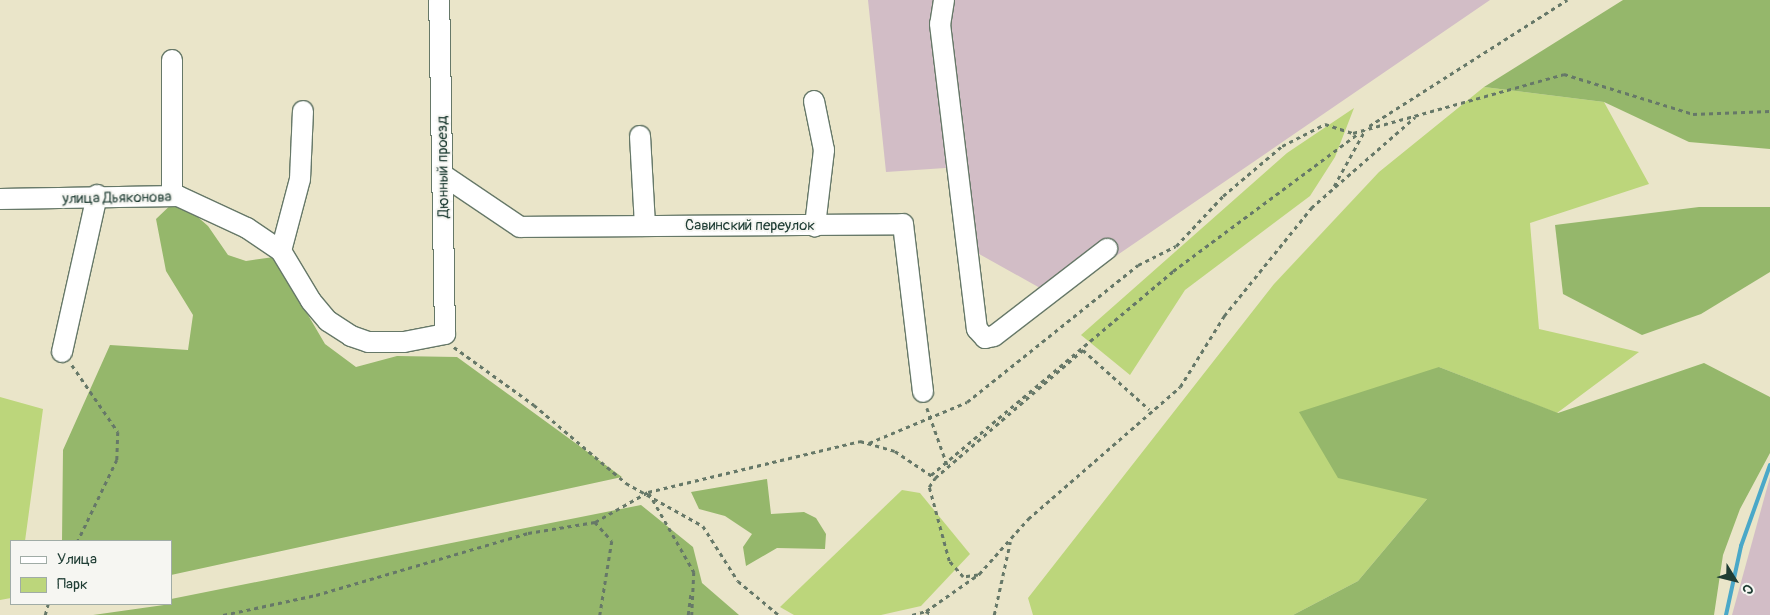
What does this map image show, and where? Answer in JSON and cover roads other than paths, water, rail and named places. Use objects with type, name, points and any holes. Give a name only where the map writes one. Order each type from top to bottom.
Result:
[{"type":"street","name":"Дюнный проезд","points":[[439,0],[445,334]]},
{"type":"street","points":[[944,0],[940,24],[977,329],[985,338],[994,336],[1107,249]]},
{"type":"street","points":[[172,60],[172,196]]},
{"type":"street","points":[[814,101],[824,150],[815,226]]},
{"type":"street","points":[[281,251],[300,179],[303,111]]},
{"type":"street","points":[[640,136],[645,226]]},
{"type":"street","name":"Савинский переулок","points":[[443,175],[520,226],[815,226],[903,224],[923,392]]},
{"type":"street","points":[[62,352],[97,195]]},
{"type":"street","name":"улица Дьяконова","points":[[0,198],[32,201],[97,195],[172,196],[247,228],[281,251],[311,301],[328,321],[351,336],[368,342],[404,342],[445,334]]},
{"type":"waterway","points":[[1726,615],[1741,546],[1770,465]]}]
